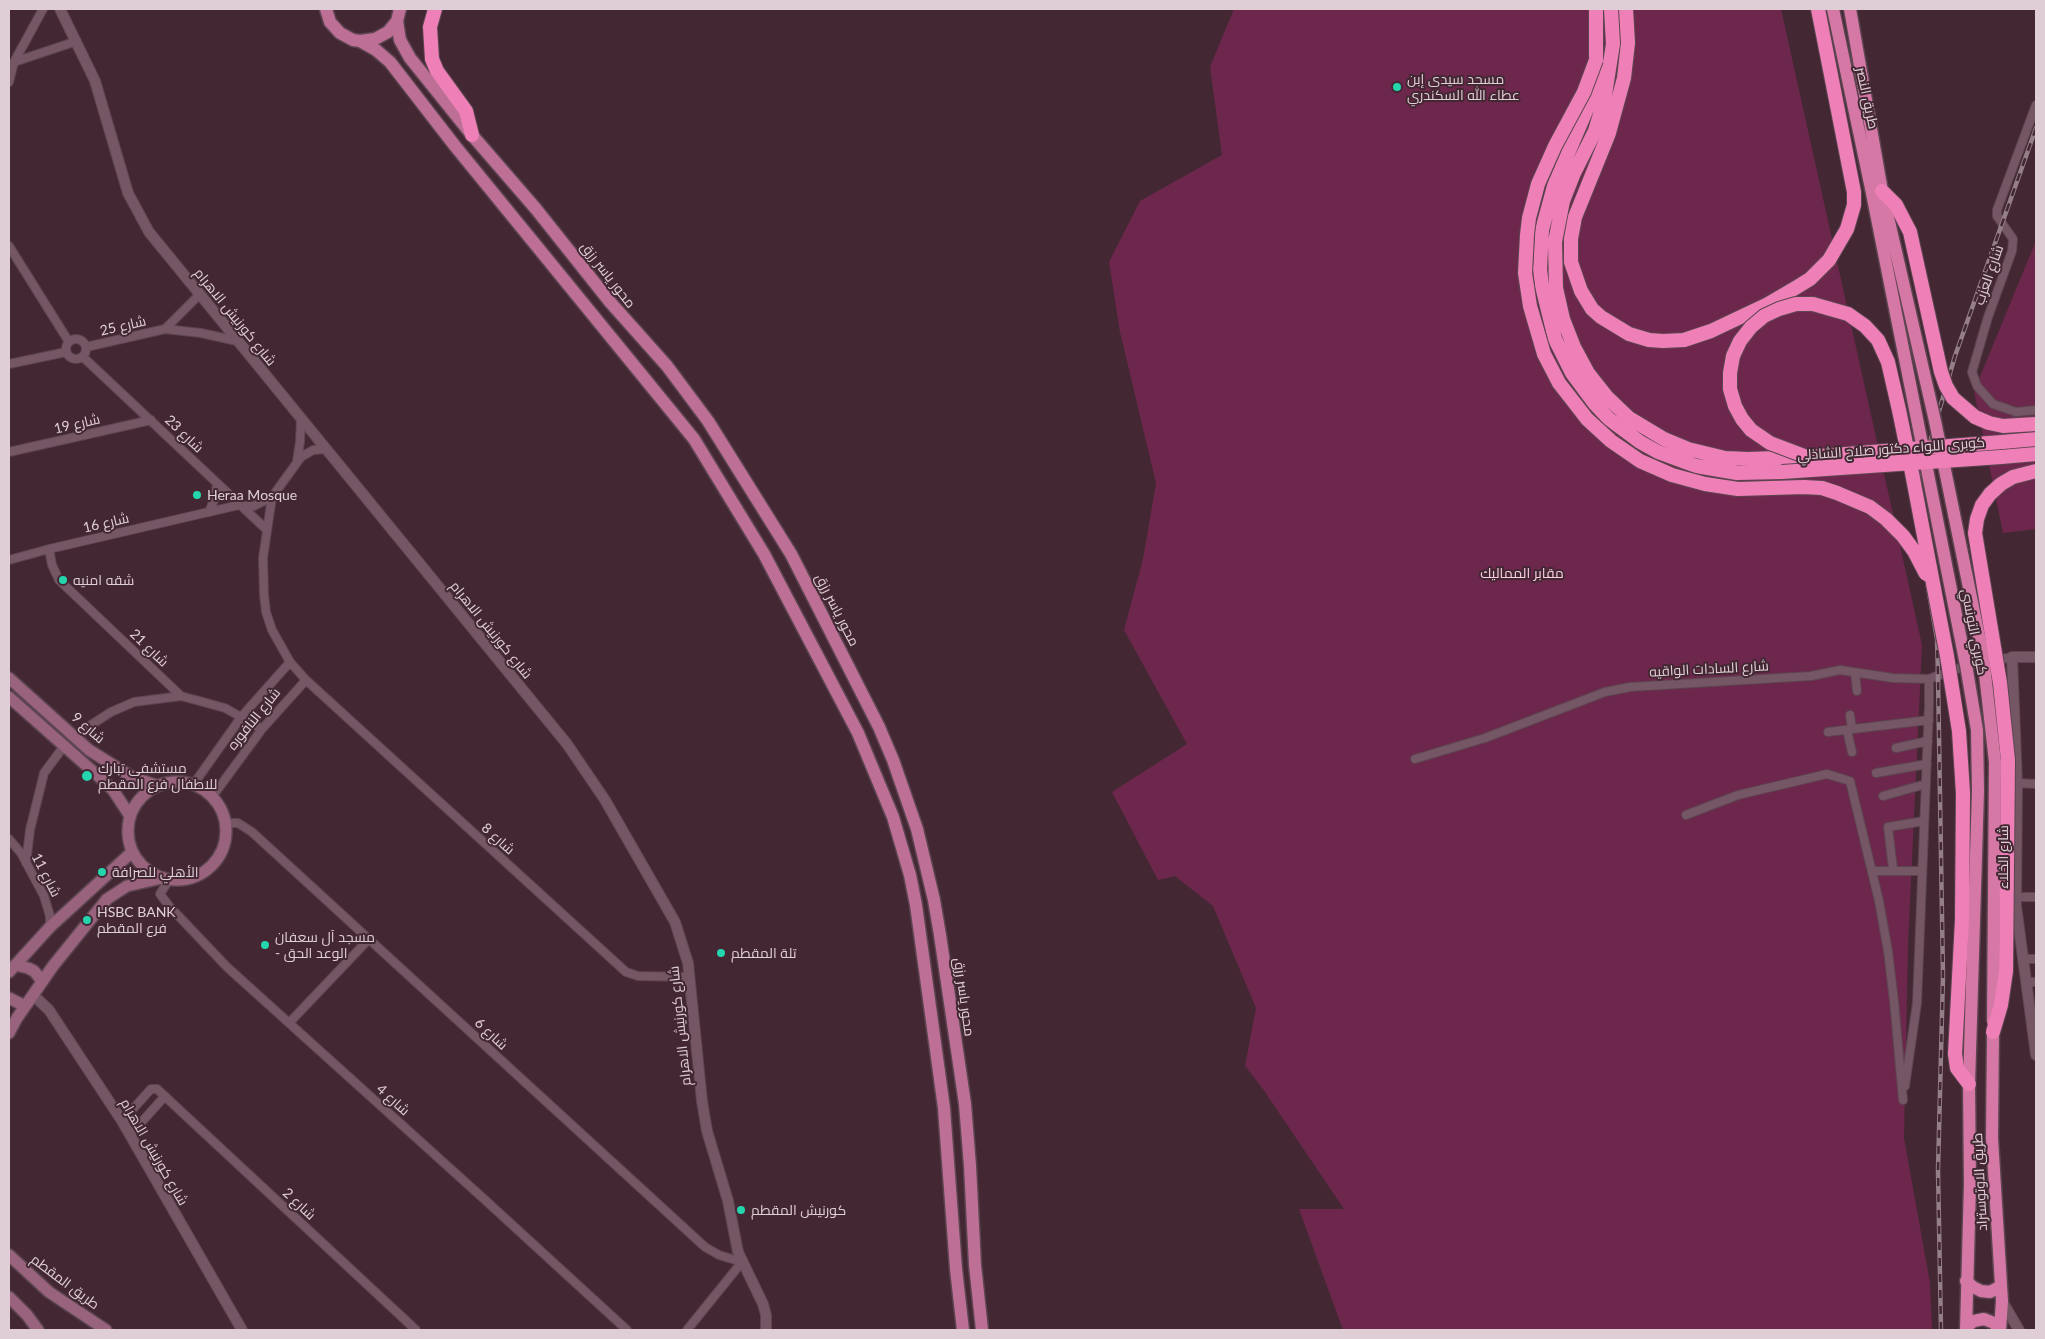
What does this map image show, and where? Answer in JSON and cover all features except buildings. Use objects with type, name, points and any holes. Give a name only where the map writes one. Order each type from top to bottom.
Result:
[{"type":"highway","points":[[435,9],[430,27],[432,60],[436,71],[466,111],[472,135]]},
{"type":"highway","name":"كوبرى اللواء دكتور صلاح الشاذلي","points":[[1596,9],[1596,73],[1592,97],[1554,186],[1542,230],[1540,269],[1549,321],[1562,357],[1582,388],[1609,418],[1640,442],[1658,452],[1696,466],[1717,471],[1745,474],[2036,454]]},
{"type":"highway","name":"كوبرى اللواء دكتور صلاح الشاذلي","points":[[1611,9],[1613,44],[1604,101],[1595,131],[1568,187],[1560,214],[1554,256],[1556,288],[1563,319],[1574,347],[1588,373],[1607,397],[1630,418],[1664,439],[1688,449],[1725,458],[1748,459],[1807,456],[2036,439]]},
{"type":"highway","points":[[1626,9],[1628,42],[1624,78],[1609,133],[1575,218],[1571,239],[1571,262],[1576,281],[1586,300],[1601,317],[1629,334],[1650,340],[1663,341],[1684,340],[1711,331],[1783,296],[1819,271],[1844,234],[1851,217],[1854,192],[1818,9]]},
{"type":"highway","name":"طريق النصر","points":[[1832,9],[1877,192]]},
{"type":"highway","name":"طريق النصر","points":[[1850,9],[1877,192]]},
{"type":"highway","points":[[1596,60],[1584,92],[1555,146],[1538,184],[1529,218],[1527,235],[1525,273],[1530,306],[1544,354],[1560,382],[1587,419],[1611,441],[1640,461],[1672,475],[1705,484],[1738,489],[1822,488],[1837,492],[1870,507],[1896,529],[1914,551],[1936,599]]},
{"type":"highway","points":[[1877,192],[1896,205],[1910,232],[1941,372],[1953,398],[1975,417],[1989,423],[2003,426],[2036,424]]},
{"type":"highway","name":"كوبري التونسي","points":[[1877,192],[1935,421],[1983,656],[1995,762],[1993,1032]]},
{"type":"highway","name":"كوبري التونسي","points":[[1877,192],[1977,730],[1978,791],[1969,1084]]},
{"type":"highway","points":[[1807,456],[1770,443],[1751,430],[1735,406],[1730,389],[1733,356],[1740,341],[1757,322],[1779,308],[1796,304],[1813,304],[1830,308],[1856,319],[1872,332],[1883,349],[1888,362],[1900,410],[1956,707],[1962,766],[1962,920],[1955,1054],[1957,1068],[1969,1084]]},
{"type":"highway","points":[[1993,1032],[2001,1005],[2006,971],[2008,760],[2001,692],[1975,533],[1977,518],[1982,505],[1990,494],[2001,484],[2013,477],[2036,471]]},
{"type":"highway","name":"طريق الاوتوستراد","points":[[1993,1032],[1992,1138],[2002,1301],[2000,1330]]},
{"type":"highway","name":"طريق الاوتوستراد","points":[[1966,1329],[1970,1184],[1969,1084]]},
{"type":"highway","points":[[1966,1281],[1973,1288],[1981,1291],[1995,1290],[2001,1286]]},
{"type":"highway","points":[[1966,1329],[1974,1320],[1984,1319],[1994,1323],[2000,1330]]},
{"type":"main road","points":[[326,9],[330,22],[340,33],[353,40],[360,41],[368,41],[382,36],[398,15]]},
{"type":"main road","name":"محور ياسر رزق","points":[[398,15],[398,30],[405,49],[472,135],[536,209],[622,318],[667,366],[708,421],[791,554],[879,727],[893,760],[917,829],[940,935],[965,1104],[982,1330]]},
{"type":"main road","points":[[360,41],[376,50],[390,62],[467,162],[694,439],[764,554],[858,733],[893,817],[916,904],[944,1108],[956,1269],[963,1330]]},
{"type":"main road","name":"شارع 9","points":[[9,678],[89,750],[132,777],[158,786]]},
{"type":"main road","points":[[9,696],[113,790],[130,816]]},
{"type":"main road","points":[[179,782],[193,785],[212,797],[218,804],[226,823],[226,842],[218,859],[197,877],[178,881],[165,879],[147,871],[132,852],[127,830],[130,816],[143,795],[158,786],[179,782]]},
{"type":"main road","points":[[12,969],[50,927],[132,852]]},
{"type":"main road","points":[[9,1033],[32,995],[107,899],[127,886],[165,879]]},
{"type":"main road","points":[[12,969],[28,968],[34,971],[42,982]]},
{"type":"main road","points":[[9,998],[25,1006]]},
{"type":"main road","name":"طريق المقطم","points":[[9,1255],[48,1292],[106,1330]]},
{"type":"main road","points":[[9,1297],[27,1315],[38,1330]]},
{"type":"street","points":[[9,82],[14,62],[44,9]]},
{"type":"street","name":"شارع كورنيش الاهرام","points":[[60,9],[77,41],[100,95],[124,179],[134,206],[148,232],[580,762],[605,800],[675,922],[685,949],[690,977],[704,1116],[710,1146],[728,1201],[742,1262],[763,1304],[766,1315],[766,1330]]},
{"type":"street","points":[[14,62],[77,41]]},
{"type":"street","name":"شارع العزب","points":[[2036,105],[1997,210],[1998,216],[2010,233],[2012,252],[1988,317],[1972,372],[1977,386],[1993,404],[2016,412],[2036,410]]},
{"type":"street","points":[[9,246],[69,342],[66,352]]},
{"type":"street","name":"شارع 25","points":[[165,330],[199,295]]},
{"type":"street","name":"شارع 25","points":[[86,347],[165,330],[201,333],[237,341]]},
{"type":"street","points":[[66,352],[72,358],[77,359],[83,357],[86,347],[83,342],[77,340],[69,342]]},
{"type":"street","points":[[9,364],[66,352]]},
{"type":"street","name":"شارع 23","points":[[83,357],[267,530]]},
{"type":"street","points":[[296,463],[300,442],[301,419]]},
{"type":"street","name":"شارع 19","points":[[9,452],[151,420]]},
{"type":"street","points":[[306,680],[290,662],[280,646],[266,612],[262,577],[272,497],[296,463],[306,453],[313,450],[326,449]]},
{"type":"street","points":[[209,512],[215,498],[217,484]]},
{"type":"street","points":[[240,505],[254,506],[272,497]]},
{"type":"street","name":"شارع 16","points":[[9,560],[240,505]]},
{"type":"street","name":"شارع 21","points":[[49,549],[52,565],[59,580],[180,696],[216,705],[242,716],[262,729]]},
{"type":"street","points":[[2012,657],[2036,657]]},
{"type":"street","name":"شارع السادات الواقيه","points":[[1415,759],[1485,738],[1605,692],[1630,687],[1811,676],[1834,671],[1893,678],[1929,679],[1956,669],[2012,657]]},
{"type":"street","name":"شارع الخلاء","points":[[2012,657],[2017,783],[2016,897],[2022,959],[2031,982],[2036,1055]]},
{"type":"street","name":"شارع النافوره","points":[[193,785],[242,716],[290,662]]},
{"type":"street","points":[[1855,673],[1857,691]]},
{"type":"street","points":[[1686,815],[1738,795],[1827,774],[1847,779],[1851,783],[1872,871],[1888,952],[1903,1100],[1917,1003],[1929,720],[1929,679]]},
{"type":"street","name":"شارع 8","points":[[306,680],[626,972],[638,976],[690,977]]},
{"type":"street","name":"شارع النافوره","points":[[212,797],[262,729],[306,680]]},
{"type":"street","points":[[74,736],[111,712],[134,702],[180,696]]},
{"type":"street","points":[[1850,715],[1852,752]]},
{"type":"street","points":[[1828,732],[1929,720]]},
{"type":"street","points":[[1896,748],[1928,741]]},
{"type":"street","points":[[26,863],[30,830],[44,773],[64,746]]},
{"type":"street","points":[[1876,772],[1927,764]]},
{"type":"street","points":[[2017,783],[2036,784]]},
{"type":"street","points":[[1883,796],[1926,784]]},
{"type":"street","points":[[1893,870],[1888,827],[1924,821]]},
{"type":"street","name":"شارع 6","points":[[226,823],[238,823],[252,832],[705,1247],[719,1255],[742,1262]]},
{"type":"street","name":"شارع 11","points":[[9,838],[26,863],[48,906],[50,927]]},
{"type":"street","points":[[1872,871],[1922,871]]},
{"type":"street","name":"شارع 4","points":[[165,879],[160,894],[226,967],[627,1330]]},
{"type":"street","points":[[2016,897],[2036,897]]},
{"type":"street","points":[[290,1023],[369,940]]},
{"type":"street","points":[[2022,959],[2036,959]]},
{"type":"street","name":"شارع كورنيش الاهرام","points":[[32,995],[49,1010],[122,1121],[242,1330]]},
{"type":"street","points":[[122,1121],[151,1089],[157,1088],[165,1096],[130,1135]]},
{"type":"street","name":"شارع 2","points":[[165,1096],[416,1330]]},
{"type":"street","points":[[687,1330],[742,1262]]},
{"type":"street","points":[[2002,1301],[2019,1330]]},
{"type":"green space","name":"مقابر المماليك","points":[[1234,9],[1781,9],[1922,645],[1908,944],[1904,1138],[1930,1283],[1932,1330],[1343,1330],[1299,1209],[1344,1209],[1263,1089],[1245,1066],[1256,1008],[1213,906],[1175,876],[1158,880],[1112,792],[1187,744],[1124,630],[1143,559],[1156,483],[1120,332],[1109,262],[1140,201],[1222,155],[1210,67]]},
{"type":"green space","points":[[2036,241],[2036,529],[2003,533],[1974,391]]},
{"type":"railway","points":[[1941,1330],[1938,1170],[1943,976],[1937,639],[1913,501],[1955,356],[2036,128]]},
{"type":"place","name":"مسجد سيدى إبن عطاء الله السكندري","points":[[1397,87]]},
{"type":"place","name":"Heraa Mosque","points":[[197,495]]},
{"type":"place","name":"شقه امنيه","points":[[63,580]]},
{"type":"place","name":"مستشفى تبارك للاطفال فرع المقطم","points":[[87,776]]},
{"type":"place","name":"الأهلي للصرافة","points":[[102,872]]},
{"type":"place","name":"HSBC BANK فرع المقطم","points":[[87,920]]},
{"type":"place","name":"مسجد آل سعفان - الوعد الحق","points":[[265,945]]},
{"type":"place","name":"تلة المقطم","points":[[721,953]]},
{"type":"place","name":"كورنيش المقطم","points":[[741,1210]]}]
